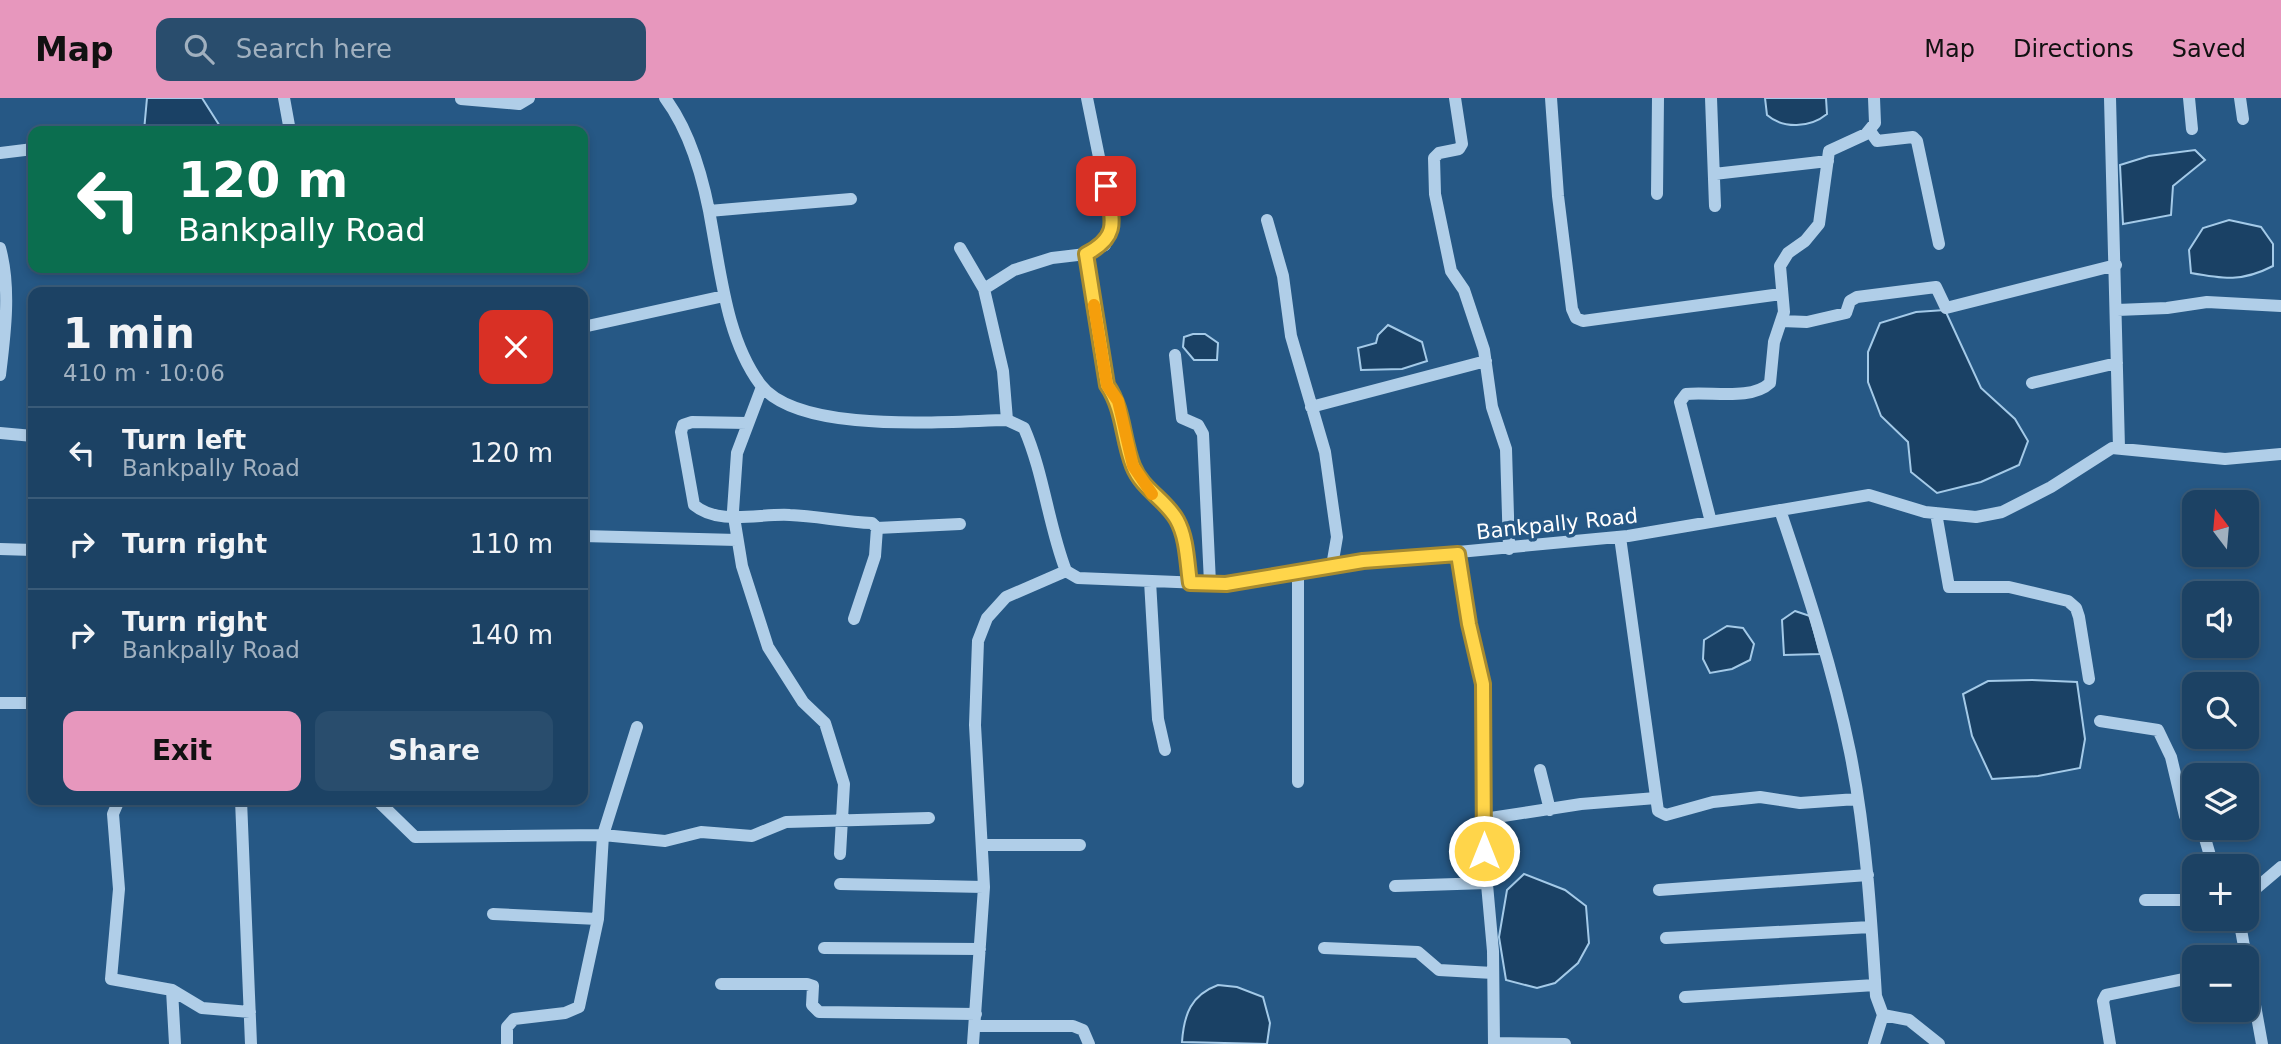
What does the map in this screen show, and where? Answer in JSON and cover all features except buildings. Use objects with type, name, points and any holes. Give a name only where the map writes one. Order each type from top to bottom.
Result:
[{"type":"street","points":[[284,98],[289,126]]},
{"type":"street","points":[[461,99],[519,104],[529,98]]},
{"type":"street","points":[[665,98],[690,147],[709,211],[724,296],[745,359],[762,387],[789,406],[840,420],[1007,421],[1024,428],[1038,461],[1051,533],[1066,571],[1006,597],[987,618],[978,641],[975,725],[985,887],[973,1044]]},
{"type":"street","points":[[984,289],[1014,270],[1052,258],[1086,254],[1105,245],[1113,226],[1087,98]]},
{"type":"street","points":[[1455,98],[1462,144],[1459,149],[1439,153],[1434,158],[1435,194],[1451,271],[1464,290],[1486,362],[1492,407],[1506,449],[1509,549]]},
{"type":"street","points":[[1550,98],[1558,196],[1572,309],[1576,318],[1583,321],[1781,294]]},
{"type":"street","points":[[1657,194],[1658,98]]},
{"type":"street","points":[[1711,98],[1715,206]]},
{"type":"street","points":[[1711,522],[1680,402],[1686,394],[1764,388],[1773,376],[1773,349],[1782,321],[1780,275],[1783,260],[1814,233],[1819,224],[1828,161],[1834,146],[1870,131],[1875,123],[1874,98]]},
{"type":"street","points":[[2110,98],[2119,448],[2225,459],[2281,454]]},
{"type":"street","points":[[2189,98],[2192,129]]},
{"type":"street","points":[[2240,98],[2243,119]]},
{"type":"street","points":[[1870,131],[1877,141],[1913,137],[1917,141],[1939,244]]},
{"type":"street","points":[[0,153],[28,150]]},
{"type":"street","points":[[1714,174],[1828,161]]},
{"type":"street","points":[[709,211],[851,199]]},
{"type":"street","points":[[1267,220],[1283,276],[1291,336],[1325,452],[1336,537],[1332,566]]},
{"type":"street","points":[[0,248],[3,260],[5,329],[0,375]]},
{"type":"street","points":[[960,248],[984,289],[1003,371],[1007,421]]},
{"type":"street","points":[[1086,254],[1107,385],[1118,401],[1133,466],[1145,486],[1177,519],[1184,539],[1190,583]]},
{"type":"street","points":[[1782,321],[1807,322],[1846,313],[1850,301],[1857,298],[1936,287],[1945,308],[2116,265]]},
{"type":"street","points":[[588,326],[724,296]]},
{"type":"street","points":[[2117,310],[2167,308],[2207,302],[2281,306]]},
{"type":"street","points":[[1175,355],[1182,418],[1198,425],[1203,434],[1210,583]]},
{"type":"street","points":[[1311,407],[1486,362]]},
{"type":"street","points":[[2032,383],[2117,363]]},
{"type":"street","points":[[762,387],[737,453],[734,517],[741,566],[768,647],[803,702],[825,723],[844,784],[840,854]]},
{"type":"street","points":[[747,423],[692,422],[683,425],[681,432],[694,505],[700,510],[734,517],[788,514],[872,523],[877,528],[960,524]]},
{"type":"street","points":[[0,433],[28,436]]},
{"type":"street","name":"Bankpally Road","points":[[1066,571],[1078,578],[1226,584],[1332,566],[1620,537],[1869,495],[1936,513],[1976,517],[2002,512],[2051,487],[2112,448],[2119,448]]},
{"type":"street","points":[[1780,510],[1824,643],[1850,753],[1868,874],[1875,985],[1883,1015],[1874,1044]]},
{"type":"street","points":[[1936,513],[1949,587],[2008,587],[2068,601],[2076,608],[2079,617],[2089,680]]},
{"type":"street","points":[[854,619],[875,556],[877,528]]},
{"type":"street","points":[[588,536],[737,540]]},
{"type":"street","points":[[1620,537],[1658,811],[1666,815],[1713,802],[1760,797],[1800,803],[1857,799]]},
{"type":"street","points":[[0,549],[28,550]]},
{"type":"street","points":[[1458,554],[1469,624],[1483,684],[1483,819],[1493,973],[1494,1044],[1565,1044]]},
{"type":"street","points":[[1298,572],[1298,782]]},
{"type":"street","points":[[1150,581],[1158,719],[1165,750]]},
{"type":"street","points":[[0,703],[28,703]]},
{"type":"street","points":[[2100,721],[2158,730],[2171,757],[2182,803]]},
{"type":"street","points":[[507,1044],[507,1027],[514,1019],[565,1013],[579,1007],[598,919],[603,835],[637,727]]},
{"type":"street","points":[[1540,770],[1550,810]]},
{"type":"street","points":[[1483,819],[1643,797],[1656,798]]},
{"type":"street","points":[[117,805],[113,814],[119,889],[111,979],[173,990],[202,1008],[250,1012]]},
{"type":"street","points":[[241,805],[250,1043]]},
{"type":"street","points":[[382,805],[415,836],[603,835],[665,841],[701,832],[752,836],[786,822],[929,818]]},
{"type":"street","points":[[982,845],[1080,845]]},
{"type":"street","points":[[2259,886],[2281,867]]},
{"type":"street","points":[[1659,890],[1868,874]]},
{"type":"street","points":[[1395,886],[1487,883]]},
{"type":"street","points":[[840,884],[985,887]]},
{"type":"street","points":[[2145,900],[2182,900]]},
{"type":"street","points":[[493,914],[598,919]]},
{"type":"street","points":[[1666,937],[1871,927]]},
{"type":"street","points":[[824,948],[980,949]]},
{"type":"street","points":[[1324,948],[1418,952],[1439,970],[1493,973]]},
{"type":"street","points":[[2110,1044],[2103,1001],[2106,995],[2182,979]]},
{"type":"street","points":[[721,984],[807,984],[813,986],[812,1005],[819,1012],[1073,1026],[1083,1030],[1089,1044]]},
{"type":"street","points":[[1685,996],[1875,985]]},
{"type":"street","points":[[173,990],[175,1044]]},
{"type":"street","points":[[1883,1015],[1909,1020],[1939,1044]]},
{"type":"street","points":[[2258,1022],[2262,1044]]},
{"type":"water","points":[[147,98],[202,98],[220,126],[144,126]]},
{"type":"water","points":[[1765,98],[1826,98],[1827,114],[1805,124],[1781,123],[1767,115]]},
{"type":"water","points":[[2195,150],[2205,160],[2173,186],[2171,215],[2123,224],[2120,165],[2149,156]]},
{"type":"water","points":[[2229,220],[2261,227],[2273,244],[2273,266],[2252,275],[2233,278],[2191,273],[2189,250],[2203,228]]},
{"type":"water","points":[[1945,310],[1981,388],[2015,419],[2028,441],[2019,465],[1981,482],[1937,493],[1911,472],[1908,442],[1881,416],[1868,382],[1868,352],[1880,323],[1916,312]]},
{"type":"water","points":[[1388,325],[1422,342],[1427,361],[1402,369],[1361,370],[1358,348],[1376,343],[1378,335]]},
{"type":"water","points":[[1205,334],[1218,343],[1217,360],[1194,360],[1183,347],[1184,337]]},
{"type":"water","points":[[1795,611],[1810,616],[1820,654],[1784,655],[1782,620]]},
{"type":"water","points":[[1727,626],[1743,628],[1754,644],[1750,660],[1732,669],[1710,673],[1703,659],[1704,640]]},
{"type":"water","points":[[1988,681],[2077,682],[2085,739],[2080,768],[2038,776],[1992,779],[1972,736],[1963,694]]},
{"type":"water","points":[[1524,874],[1565,890],[1586,906],[1589,943],[1578,963],[1555,983],[1537,988],[1506,980],[1499,937],[1507,890]]},
{"type":"water","points":[[1218,985],[1237,987],[1263,997],[1270,1023],[1267,1044],[1182,1042],[1187,1014],[1195,1000]]},
{"type":"slow traffic","points":[[1094,305],[1107,385],[1118,401],[1133,466],[1152,494]]},
{"type":"route","points":[[1106,186],[1113,226],[1105,245],[1086,254],[1107,385],[1118,401],[1133,466],[1145,486],[1177,519],[1184,539],[1190,583],[1226,584],[1363,561],[1458,554],[1469,624],[1483,684],[1484,851]]}]
